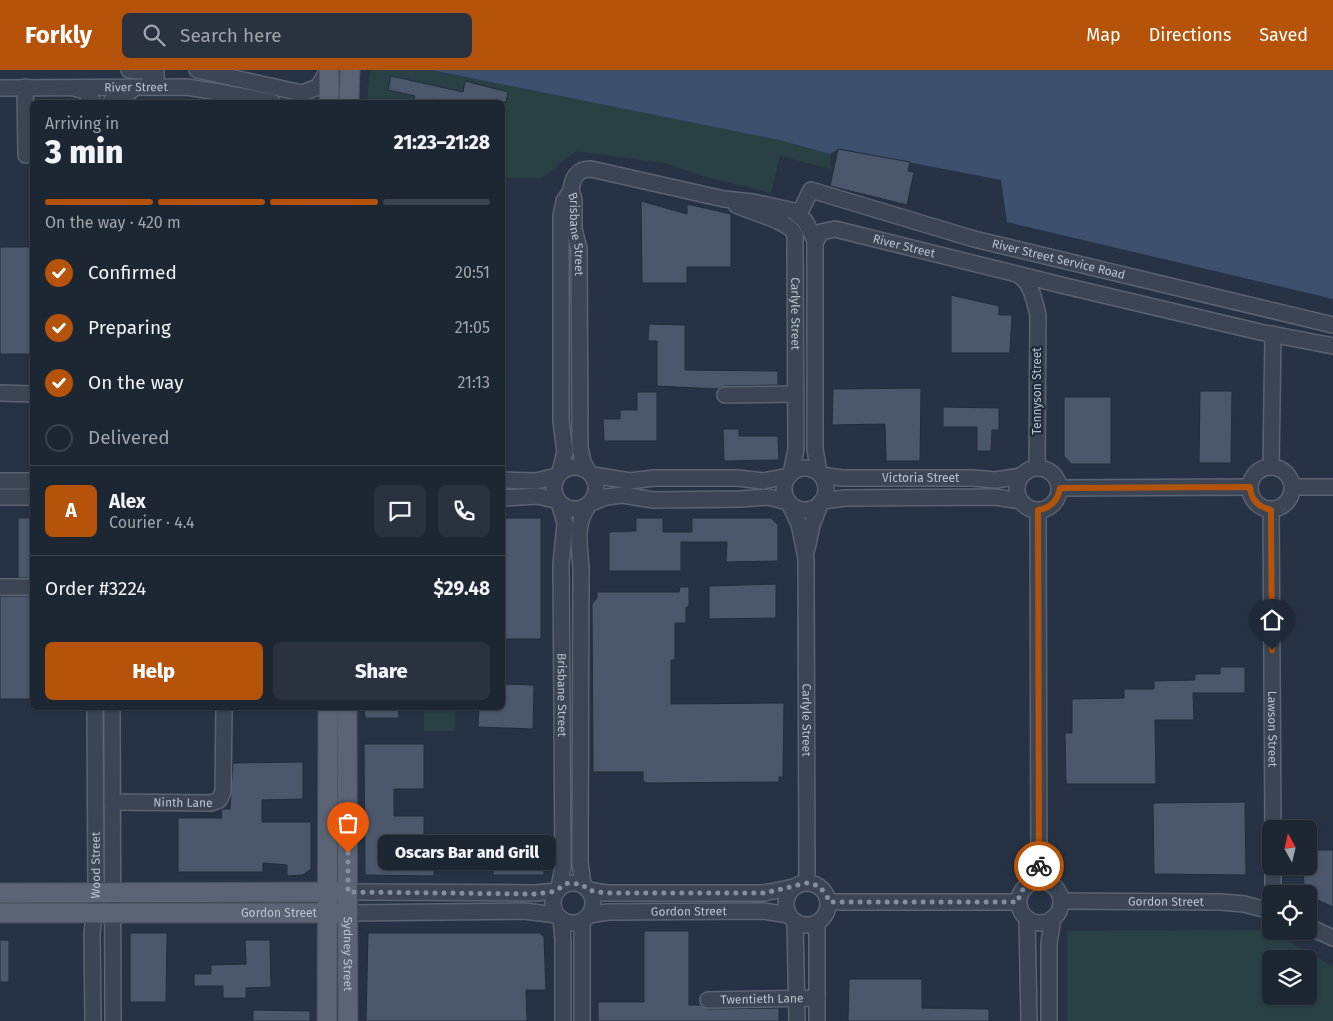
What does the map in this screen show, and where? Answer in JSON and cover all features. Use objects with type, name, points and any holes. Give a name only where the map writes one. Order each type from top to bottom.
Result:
[{"type":"main road","points":[[328,100],[329,70]]},
{"type":"main road","points":[[337,100],[346,88],[350,74]]},
{"type":"main road","points":[[349,100],[350,74]]},
{"type":"main road","name":"Sydney Street","points":[[327,1021],[328,710]]},
{"type":"main road","name":"Sydney Street","points":[[347,710],[348,1021]]},
{"type":"main road","name":"Gordon Street","points":[[0,893],[348,892]]},
{"type":"main road","name":"Gordon Street","points":[[0,913],[348,913]]},
{"type":"street","points":[[112,100],[117,94],[155,82],[157,73],[129,70]]},
{"type":"street","points":[[197,70],[302,93],[318,87],[329,70]]},
{"type":"street","points":[[25,87],[26,155]]},
{"type":"street","points":[[69,87],[85,91],[92,100]]},
{"type":"street","name":"River Street","points":[[0,88],[143,87],[202,89],[261,100]]},
{"type":"street","points":[[571,189],[578,172],[586,169],[724,200],[758,203],[799,214],[809,226],[815,246]]},
{"type":"street","name":"Brisbane Street","points":[[571,189],[574,199],[573,222],[577,240],[580,274],[580,444],[582,459],[591,473]]},
{"type":"street","name":"Brisbane Street","points":[[559,474],[565,452],[561,421],[562,209],[571,189]]},
{"type":"street","name":"River Street Service Road","points":[[799,214],[811,190],[974,239],[1333,325]]},
{"type":"street","name":"Carlyle Street","points":[[724,200],[760,216],[789,225],[794,235],[796,451],[790,475]]},
{"type":"street","name":"River Street","points":[[815,246],[821,232],[835,229],[1018,275],[1333,346]]},
{"type":"street","points":[[561,242],[567,238],[577,240]]},
{"type":"street","points":[[795,250],[802,242],[811,243],[815,246]]},
{"type":"street","name":"Carlyle Street","points":[[815,246],[816,449],[820,474]]},
{"type":"street","name":"Tennyson Street","points":[[1018,275],[1025,281],[1031,291],[1038,315],[1037,468]]},
{"type":"street","name":"Tennyson Street","points":[[1038,315],[1046,292],[1061,285]]},
{"type":"street","name":"River Street","points":[[1273,334],[1290,329],[1333,338]]},
{"type":"street","points":[[1271,467],[1273,334]]},
{"type":"street","points":[[0,394],[30,394]]},
{"type":"street","points":[[725,395],[796,394]]},
{"type":"street","points":[[1271,467],[1284,470],[1292,481],[1293,487],[1289,501],[1278,509],[1271,510],[1258,505],[1250,494],[1250,487],[1254,475],[1265,468],[1271,467]]},
{"type":"street","points":[[505,480],[536,481],[577,468],[624,481],[663,478],[768,480],[790,475],[802,468],[820,474],[826,489],[822,502],[814,508],[806,510],[797,508],[789,502],[768,497],[653,500],[624,495],[606,497],[591,504],[571,508],[559,502],[538,496],[505,498]]},
{"type":"street","points":[[1037,468],[1044,468],[1055,476],[1060,488],[1056,501],[1051,506],[1038,510],[1028,508],[1020,501],[1016,488],[1021,476],[1037,468]]},
{"type":"street","points":[[591,473],[598,489],[591,504]]},
{"type":"street","points":[[559,474],[553,491],[559,502]]},
{"type":"street","name":"Victoria Street","points":[[820,474],[842,478],[972,478],[996,480],[1021,476]]},
{"type":"street","points":[[789,502],[784,488],[790,475]]},
{"type":"street","points":[[0,481],[30,481]]},
{"type":"street","points":[[1060,488],[1250,487]]},
{"type":"street","points":[[1293,487],[1333,487]]},
{"type":"street","points":[[0,497],[30,497]]},
{"type":"street","name":"Victoria Street","points":[[822,502],[845,498],[996,497],[1020,501]]},
{"type":"street","name":"Brisbane Street","points":[[558,889],[563,867],[561,564],[565,523],[559,502]]},
{"type":"street","name":"Carlyle Street","points":[[789,502],[799,524],[806,558]]},
{"type":"street","name":"Carlyle Street","points":[[801,885],[806,558],[812,525],[822,502]]},
{"type":"street","name":"Brisbane Street","points":[[586,887],[580,862],[581,569],[578,531],[580,520],[591,504]]},
{"type":"street","points":[[1038,510],[1039,881]]},
{"type":"street","name":"Lawson Street","points":[[1271,510],[1273,820]]},
{"type":"street","points":[[0,587],[30,587]]},
{"type":"street","name":"Wood Street","points":[[96,710],[104,892],[113,913],[113,1021]]},
{"type":"street","name":"Wood Street","points":[[93,1021],[92,935],[94,912],[104,892],[112,802],[112,710]]},
{"type":"street","name":"Ninth Lane","points":[[112,802],[211,803],[219,800],[223,792],[224,710]]},
{"type":"street","points":[[1029,1021],[1027,919],[1018,902],[1022,890],[1027,885],[1039,881],[1052,884],[1060,895],[1061,902],[1054,918],[1049,943],[1049,1021]]},
{"type":"street","points":[[564,1021],[563,940],[559,917],[552,903],[558,889],[571,883],[586,887],[593,902],[586,918],[582,1021]]},
{"type":"street","points":[[792,918],[806,925],[817,923],[826,914],[829,902],[819,886],[801,885],[787,897],[792,918],[797,1021]]},
{"type":"street","name":"Gordon Street","points":[[586,887],[606,893],[764,893],[801,885]]},
{"type":"street","name":"Gordon Street","points":[[348,892],[536,894],[558,889]]},
{"type":"street","points":[[446,892],[455,912]]},
{"type":"street","points":[[829,902],[1018,902]]},
{"type":"street","name":"Gordon Street","points":[[1061,902],[1221,902],[1244,904],[1262,909]]},
{"type":"street","name":"Gordon Street","points":[[586,918],[608,912],[763,911],[792,918]]},
{"type":"street","name":"Gordon Street","points":[[348,913],[541,912],[559,917]]},
{"type":"street","points":[[559,917],[571,923],[586,918]]},
{"type":"street","points":[[1027,919],[1041,923],[1054,918]]},
{"type":"street","points":[[817,923],[817,1021]]},
{"type":"street","points":[[1317,931],[1333,938]]},
{"type":"street","name":"Twentieth Lane","points":[[708,1000],[817,998]]},
{"type":"green space","points":[[370,70],[431,70],[779,140],[830,154],[831,169],[780,156],[771,193],[702,176],[665,163],[576,151],[541,178],[505,178],[505,100],[367,100]]},
{"type":"green space","points":[[424,710],[455,710],[455,731],[424,731]]},
{"type":"green space","points":[[1262,930],[1262,940],[1285,940],[1304,950],[1262,950],[1262,1005],[1317,1005],[1317,957],[1333,966],[1333,1021],[1067,1021],[1067,931]]},
{"type":"water","points":[[431,70],[1333,70],[1333,299],[1007,222],[1001,180],[839,149],[830,154],[779,140]]},
{"type":"building","points":[[391,76],[463,92],[465,81],[508,92],[505,102],[505,100],[414,100],[415,96],[388,90]]},
{"type":"building","points":[[838,149],[910,162],[908,171],[914,172],[907,205],[830,186]]},
{"type":"building","points":[[641,201],[687,214],[687,204],[731,214],[731,267],[687,267],[687,283],[642,283]]},
{"type":"building","points":[[0,247],[30,247],[30,354],[0,354]]},
{"type":"building","points":[[951,295],[999,306],[999,315],[1012,315],[1010,353],[951,353]]},
{"type":"building","points":[[649,324],[685,325],[685,370],[778,371],[778,385],[725,386],[718,389],[657,386],[657,341],[648,341]]},
{"type":"building","points":[[921,388],[920,461],[886,461],[885,424],[832,425],[833,389]]},
{"type":"building","points":[[1200,391],[1232,391],[1231,463],[1199,463]]},
{"type":"building","points":[[637,392],[657,392],[657,441],[604,441],[603,419],[620,419],[620,410],[637,410]]},
{"type":"building","points":[[1064,397],[1111,397],[1111,464],[1071,464],[1064,456]]},
{"type":"building","points":[[943,407],[999,408],[999,430],[992,430],[991,451],[977,451],[977,427],[943,427]]},
{"type":"building","points":[[723,429],[739,429],[739,436],[778,436],[779,460],[724,461]]},
{"type":"building","points":[[18,518],[30,518],[30,578],[18,578]]},
{"type":"building","points":[[505,518],[541,518],[541,639],[505,639]]},
{"type":"building","points":[[636,518],[663,518],[663,532],[692,532],[692,518],[771,518],[778,525],[778,561],[726,562],[727,542],[681,542],[681,571],[609,571],[609,532],[636,531]]},
{"type":"building","points":[[776,584],[776,618],[709,619],[709,586]]},
{"type":"building","points":[[680,587],[689,587],[689,607],[686,607],[686,623],[675,623],[675,660],[671,660],[671,704],[784,703],[783,777],[779,777],[779,782],[647,783],[643,781],[643,772],[593,772],[592,604],[597,598],[597,592],[679,592]]},
{"type":"building","points":[[0,596],[30,596],[30,699],[0,699]]},
{"type":"building","points":[[1220,667],[1245,667],[1245,693],[1193,693],[1194,720],[1155,720],[1156,784],[1066,784],[1065,733],[1072,733],[1072,699],[1124,698],[1124,689],[1154,689],[1154,681],[1195,680],[1195,674],[1220,674]]},
{"type":"building","points":[[505,684],[534,685],[533,729],[478,727],[479,710],[505,710]]},
{"type":"building","points":[[364,710],[398,710],[399,718],[365,718]]},
{"type":"building","points":[[364,744],[424,744],[424,789],[394,789],[394,816],[424,816],[424,834],[428,834],[429,849],[434,849],[434,876],[365,875]]},
{"type":"building","points":[[303,762],[303,799],[262,800],[262,822],[311,822],[311,869],[303,875],[287,876],[287,865],[263,863],[263,872],[178,872],[178,818],[222,818],[221,809],[230,809],[233,763]]},
{"type":"building","points":[[1245,802],[1246,875],[1154,874],[1153,803]]},
{"type":"building","points":[[544,844],[544,875],[493,875],[493,845]]},
{"type":"building","points":[[1318,850],[1333,850],[1333,907],[1317,900],[1317,885],[1304,885],[1303,875],[1318,875]]},
{"type":"building","points":[[644,931],[689,931],[689,1005],[700,1005],[708,1009],[779,1008],[779,1021],[598,1021],[598,1002],[644,1002]]},
{"type":"building","points":[[130,933],[167,933],[166,1002],[130,1002]]},
{"type":"building","points":[[368,933],[540,933],[544,937],[546,990],[526,990],[527,1021],[366,1021]]},
{"type":"building","points":[[0,940],[9,940],[9,982],[0,982]]},
{"type":"building","points":[[245,940],[270,940],[271,987],[246,988],[246,998],[223,998],[223,986],[194,986],[194,974],[211,974],[211,965],[246,964]]},
{"type":"building","points":[[849,979],[922,979],[922,1008],[989,1009],[989,1021],[848,1021]]},
{"type":"building","points":[[253,1010],[310,1011],[310,1021],[253,1021]]},
{"type":"way so far","points":[[348,853],[348,892],[503,892],[536,894],[556,891],[565,884],[577,883],[583,885],[588,890],[606,893],[764,893],[807,883],[819,886],[824,890],[829,902],[1018,902],[1022,890],[1027,885],[1039,881],[1039,866]]},
{"type":"place","name":"Oscars Bar and Grill","points":[[348,853]]},
{"type":"route","points":[[1039,866],[1038,510],[1051,506],[1056,501],[1060,488],[1250,487],[1250,494],[1253,500],[1258,505],[1271,510],[1272,650]]}]
